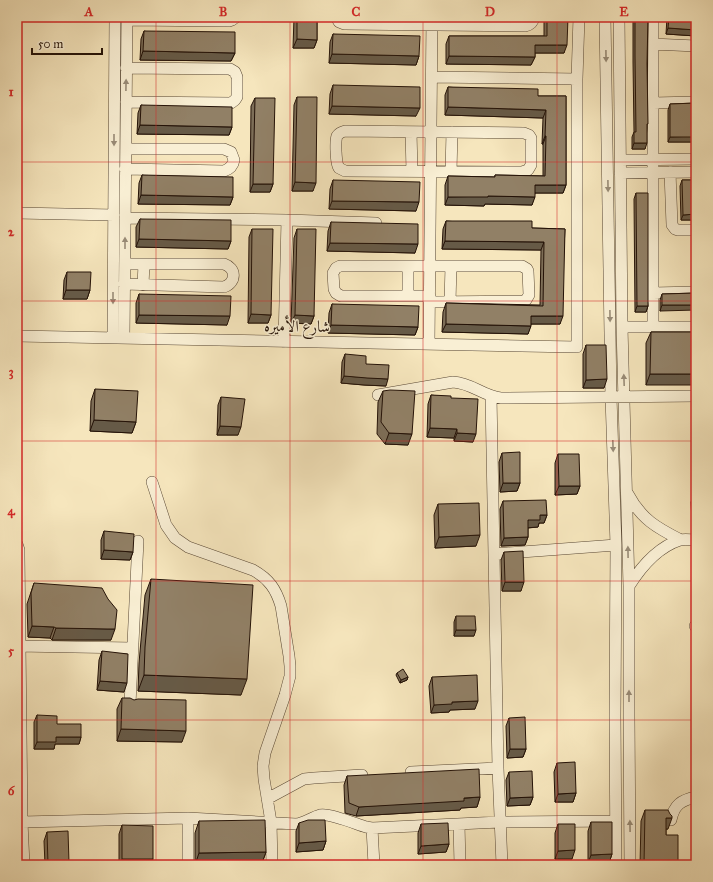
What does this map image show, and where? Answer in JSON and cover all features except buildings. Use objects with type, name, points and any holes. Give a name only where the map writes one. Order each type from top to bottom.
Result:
[{"type":"street","points":[[115,17],[119,201],[118,338]]},
{"type":"street","points":[[119,201],[126,169],[127,18],[229,21],[236,17]]},
{"type":"street","points":[[336,17],[339,22],[344,24],[454,21],[528,26],[534,17]]},
{"type":"street","points":[[432,77],[577,79],[579,17]]},
{"type":"street","points":[[605,17],[611,397],[616,545],[616,865]]},
{"type":"street","points":[[619,17],[622,327],[629,586],[630,865]]},
{"type":"street","points":[[653,17],[653,327]]},
{"type":"street","points":[[429,344],[430,266],[426,225],[430,171],[432,21]]},
{"type":"street","points":[[652,44],[696,46]]},
{"type":"street","points":[[126,68],[230,69],[235,72],[237,77],[237,97],[231,103],[126,102]]},
{"type":"street","name":"شارع الأميره","points":[[17,336],[577,347],[577,79]]},
{"type":"street","points":[[653,102],[696,102]]},
{"type":"street","points":[[345,131],[431,132],[527,133],[531,140],[530,168],[525,172],[342,170],[339,168],[337,163],[337,136],[339,133],[345,131]]},
{"type":"street","points":[[411,132],[412,171]]},
{"type":"street","points":[[451,171],[452,132]]},
{"type":"street","points":[[126,149],[224,149],[231,152],[234,160],[231,167],[224,171],[126,169]]},
{"type":"street","points":[[620,160],[696,159]]},
{"type":"street","points":[[620,172],[696,172]]},
{"type":"street","points":[[670,172],[672,224],[678,230],[696,230]]},
{"type":"street","points":[[17,213],[119,221],[287,220],[382,224]]},
{"type":"street","points":[[284,342],[287,220]]},
{"type":"street","points":[[118,338],[124,284],[124,264],[119,221]]},
{"type":"street","points":[[124,264],[224,264],[231,268],[234,275],[231,282],[224,287],[124,284]]},
{"type":"street","points":[[143,285],[144,264]]},
{"type":"street","points":[[340,266],[451,266],[522,266],[528,271],[529,274],[529,295],[526,300],[520,302],[450,302],[408,296],[341,296],[336,293],[334,289],[333,273],[336,268],[340,266]]},
{"type":"street","points":[[408,266],[408,296]]},
{"type":"street","points":[[450,302],[451,266]]},
{"type":"street","points":[[653,293],[696,292]]},
{"type":"street","points":[[622,327],[696,327]]},
{"type":"street","points":[[378,395],[453,382],[470,385],[491,396],[501,398],[696,396]]},
{"type":"street","points":[[491,396],[498,768],[502,865]]},
{"type":"street","points":[[152,482],[166,525],[175,538],[188,547],[253,570],[261,575],[274,589],[282,606],[289,656],[290,676],[264,759],[264,772],[271,822],[272,865]]},
{"type":"street","points":[[627,492],[634,506],[647,519],[665,532],[681,540]]},
{"type":"street","points":[[629,586],[638,572],[651,558],[665,547],[681,540],[696,540]]},
{"type":"street","points":[[130,704],[138,541]]},
{"type":"street","points":[[17,544],[19,550],[18,646],[20,826],[24,865]]},
{"type":"street","points":[[494,554],[616,545]]},
{"type":"street","points":[[18,646],[132,648]]},
{"type":"street","points":[[615,716],[629,716]]},
{"type":"street","points":[[398,773],[498,768]]},
{"type":"street","points":[[267,799],[309,778],[375,774]]},
{"type":"street","points":[[671,820],[676,807],[688,798],[696,797]]},
{"type":"street","points":[[20,826],[188,818],[300,823],[320,815],[327,815],[372,828],[500,822],[616,821]]},
{"type":"street","points":[[188,818],[188,865]]},
{"type":"street","points":[[459,824],[460,865]]},
{"type":"street","points":[[372,828],[374,865]]}]
